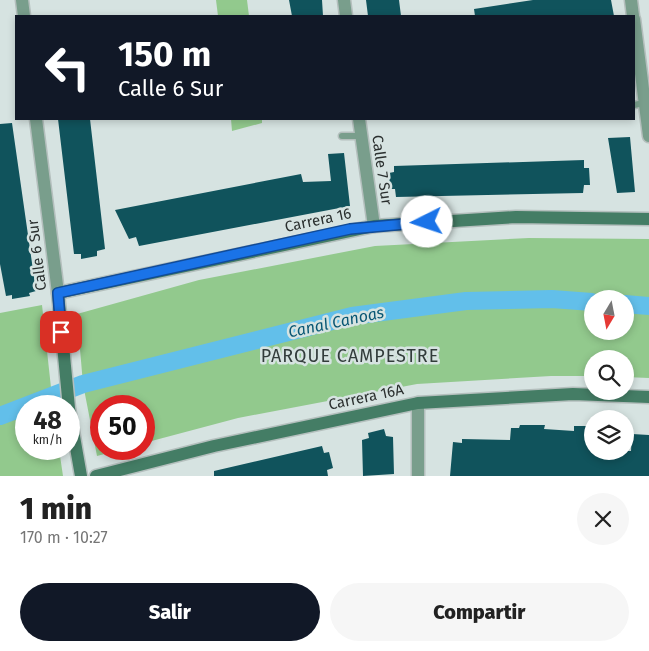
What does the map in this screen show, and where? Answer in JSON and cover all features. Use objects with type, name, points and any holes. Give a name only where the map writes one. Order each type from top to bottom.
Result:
[{"type":"main road","name":"Carrera 16","points":[[58,293],[374,226],[516,217],[649,220]]},
{"type":"main road","name":"Calle 6 Sur","points":[[58,293],[68,395]]},
{"type":"main road","name":"Carrera 16A","points":[[96,476],[214,446],[418,403],[573,394],[649,397]]},
{"type":"main road","name":"Calle 6 Sur","points":[[78,460],[81,476]]},
{"type":"street","points":[[22,0],[24,15]]},
{"type":"street","points":[[344,0],[346,15]]},
{"type":"street","points":[[631,0],[634,15]]},
{"type":"street","points":[[635,35],[639,104],[649,136]]},
{"type":"street","name":"Calle 6 Sur","points":[[36,120],[58,293]]},
{"type":"street","name":"Calle 7 Sur","points":[[359,120],[374,226]]},
{"type":"street","points":[[418,403],[418,476]]},
{"type":"lane","points":[[342,136],[361,136]]},
{"type":"green space","points":[[216,0],[247,0],[249,15],[218,15]]},
{"type":"green space","points":[[231,120],[262,120],[262,123],[232,131]]},
{"type":"green space","points":[[529,238],[649,239],[649,378],[634,377],[634,350],[584,350],[584,376],[551,376],[417,384],[238,418],[155,440],[155,395],[90,395],[90,420],[83,384],[77,314],[199,280],[375,246]]},
{"type":"green space","points":[[42,305],[52,395],[15,395],[15,460],[61,460],[63,476],[0,476],[0,313]]},
{"type":"building","points":[[289,0],[322,0],[323,15],[292,15]]},
{"type":"building","points":[[366,0],[399,0],[401,15],[368,15]]},
{"type":"building","points":[[533,0],[611,0],[614,15],[475,15],[474,9]]},
{"type":"building","points":[[58,120],[90,120],[105,249],[97,251],[97,256],[81,259],[81,254],[74,254]]},
{"type":"building","points":[[12,123],[36,291],[29,293],[30,296],[12,299],[12,295],[6,296],[0,264],[0,124]]},
{"type":"building","points":[[630,137],[635,192],[617,193],[608,138]]},
{"type":"building","points":[[344,153],[350,206],[139,246],[136,237],[129,239],[115,210],[301,174],[303,182],[331,181],[328,154]]},
{"type":"building","points":[[584,160],[584,168],[589,168],[590,185],[584,185],[583,193],[396,197],[395,189],[390,189],[389,173],[394,172],[394,166]]},
{"type":"building","points":[[520,425],[545,425],[544,429],[574,431],[574,426],[584,426],[584,460],[634,460],[634,434],[649,435],[649,476],[450,476],[453,442],[462,443],[462,439],[510,440],[511,428],[519,428]]},
{"type":"building","points":[[384,429],[386,436],[393,437],[394,474],[363,476],[362,440],[369,438],[368,433]]},
{"type":"building","points":[[322,446],[324,453],[329,452],[333,468],[327,470],[328,476],[214,476],[214,471]]},
{"type":"waterway","name":"Canal Canoas","points":[[0,416],[83,384],[352,316],[466,301],[552,299],[584,301]]},
{"type":"waterway","name":"Canal Canoas","points":[[634,305],[649,306]]},
{"type":"district","name":"PARQUE CAMPESTRE","points":[[350,356]]},
{"type":"route","points":[[61,332],[58,293],[350,229],[427,222]]}]
